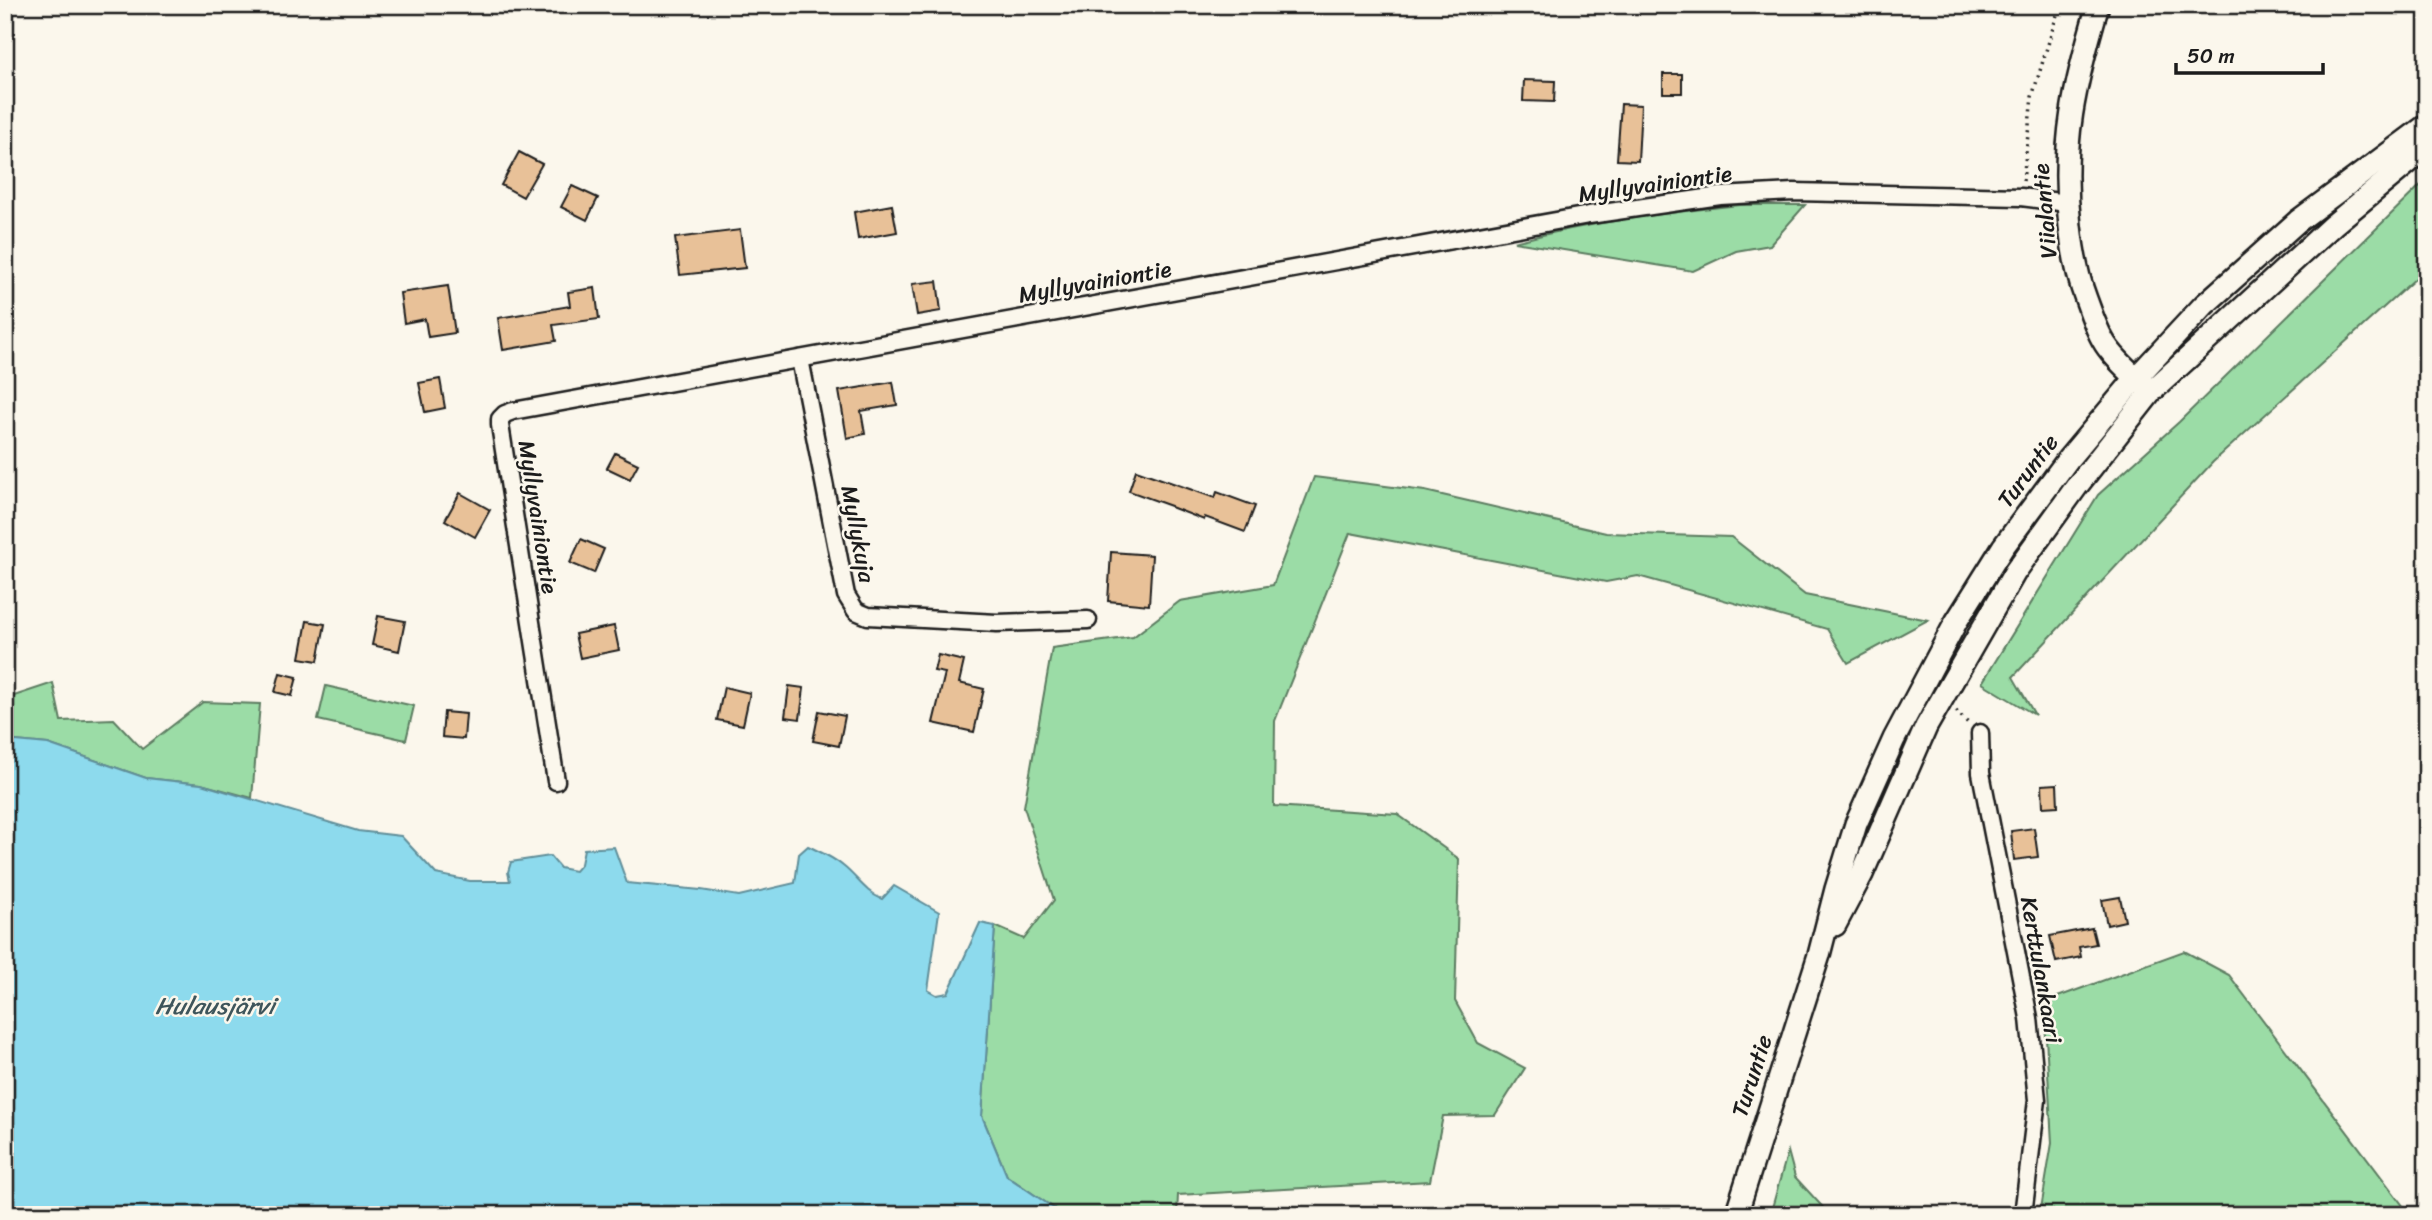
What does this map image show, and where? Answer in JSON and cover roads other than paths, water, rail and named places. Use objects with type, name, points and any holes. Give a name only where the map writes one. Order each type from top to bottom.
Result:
[{"type":"main road","name":"Viialantie","points":[[2098,5],[2078,74],[2069,125],[2067,203],[2078,279],[2090,311],[2107,347],[2144,385]]},
{"type":"main road","name":"Turuntie","points":[[1819,955],[1862,874],[1926,727],[2015,572],[2077,486],[2144,385],[2204,305],[2298,221],[2427,125]]},
{"type":"main road","name":"Turuntie","points":[[1736,1215],[1819,955],[1856,824],[1894,739],[1945,641],[2003,547],[2069,458],[2144,385],[2427,147]]},
{"type":"street","name":"Myllyvainiontie","points":[[556,781],[505,463],[500,419],[505,414],[1589,215],[1720,196],[1819,192],[2021,197],[2067,203]]},
{"type":"street","name":"Myllykuja","points":[[800,359],[846,595],[856,611],[869,617],[997,623],[1088,620]]},
{"type":"street","name":"Kerttulankaari","points":[[1980,733],[1981,773],[2029,1018],[2036,1100],[2023,1215]]},
{"type":"water","name":"Hulausjärvi","points":[[5,740],[48,744],[146,778],[201,784],[358,831],[401,836],[436,874],[470,881],[510,881],[508,872],[511,862],[550,856],[560,868],[575,871],[581,864],[584,849],[614,847],[627,883],[739,896],[795,883],[799,854],[808,846],[839,863],[876,896],[882,899],[894,886],[939,912],[928,990],[937,995],[948,993],[980,923],[995,926],[982,1116],[1007,1176],[1058,1211],[1058,1215],[5,1215]]}]
